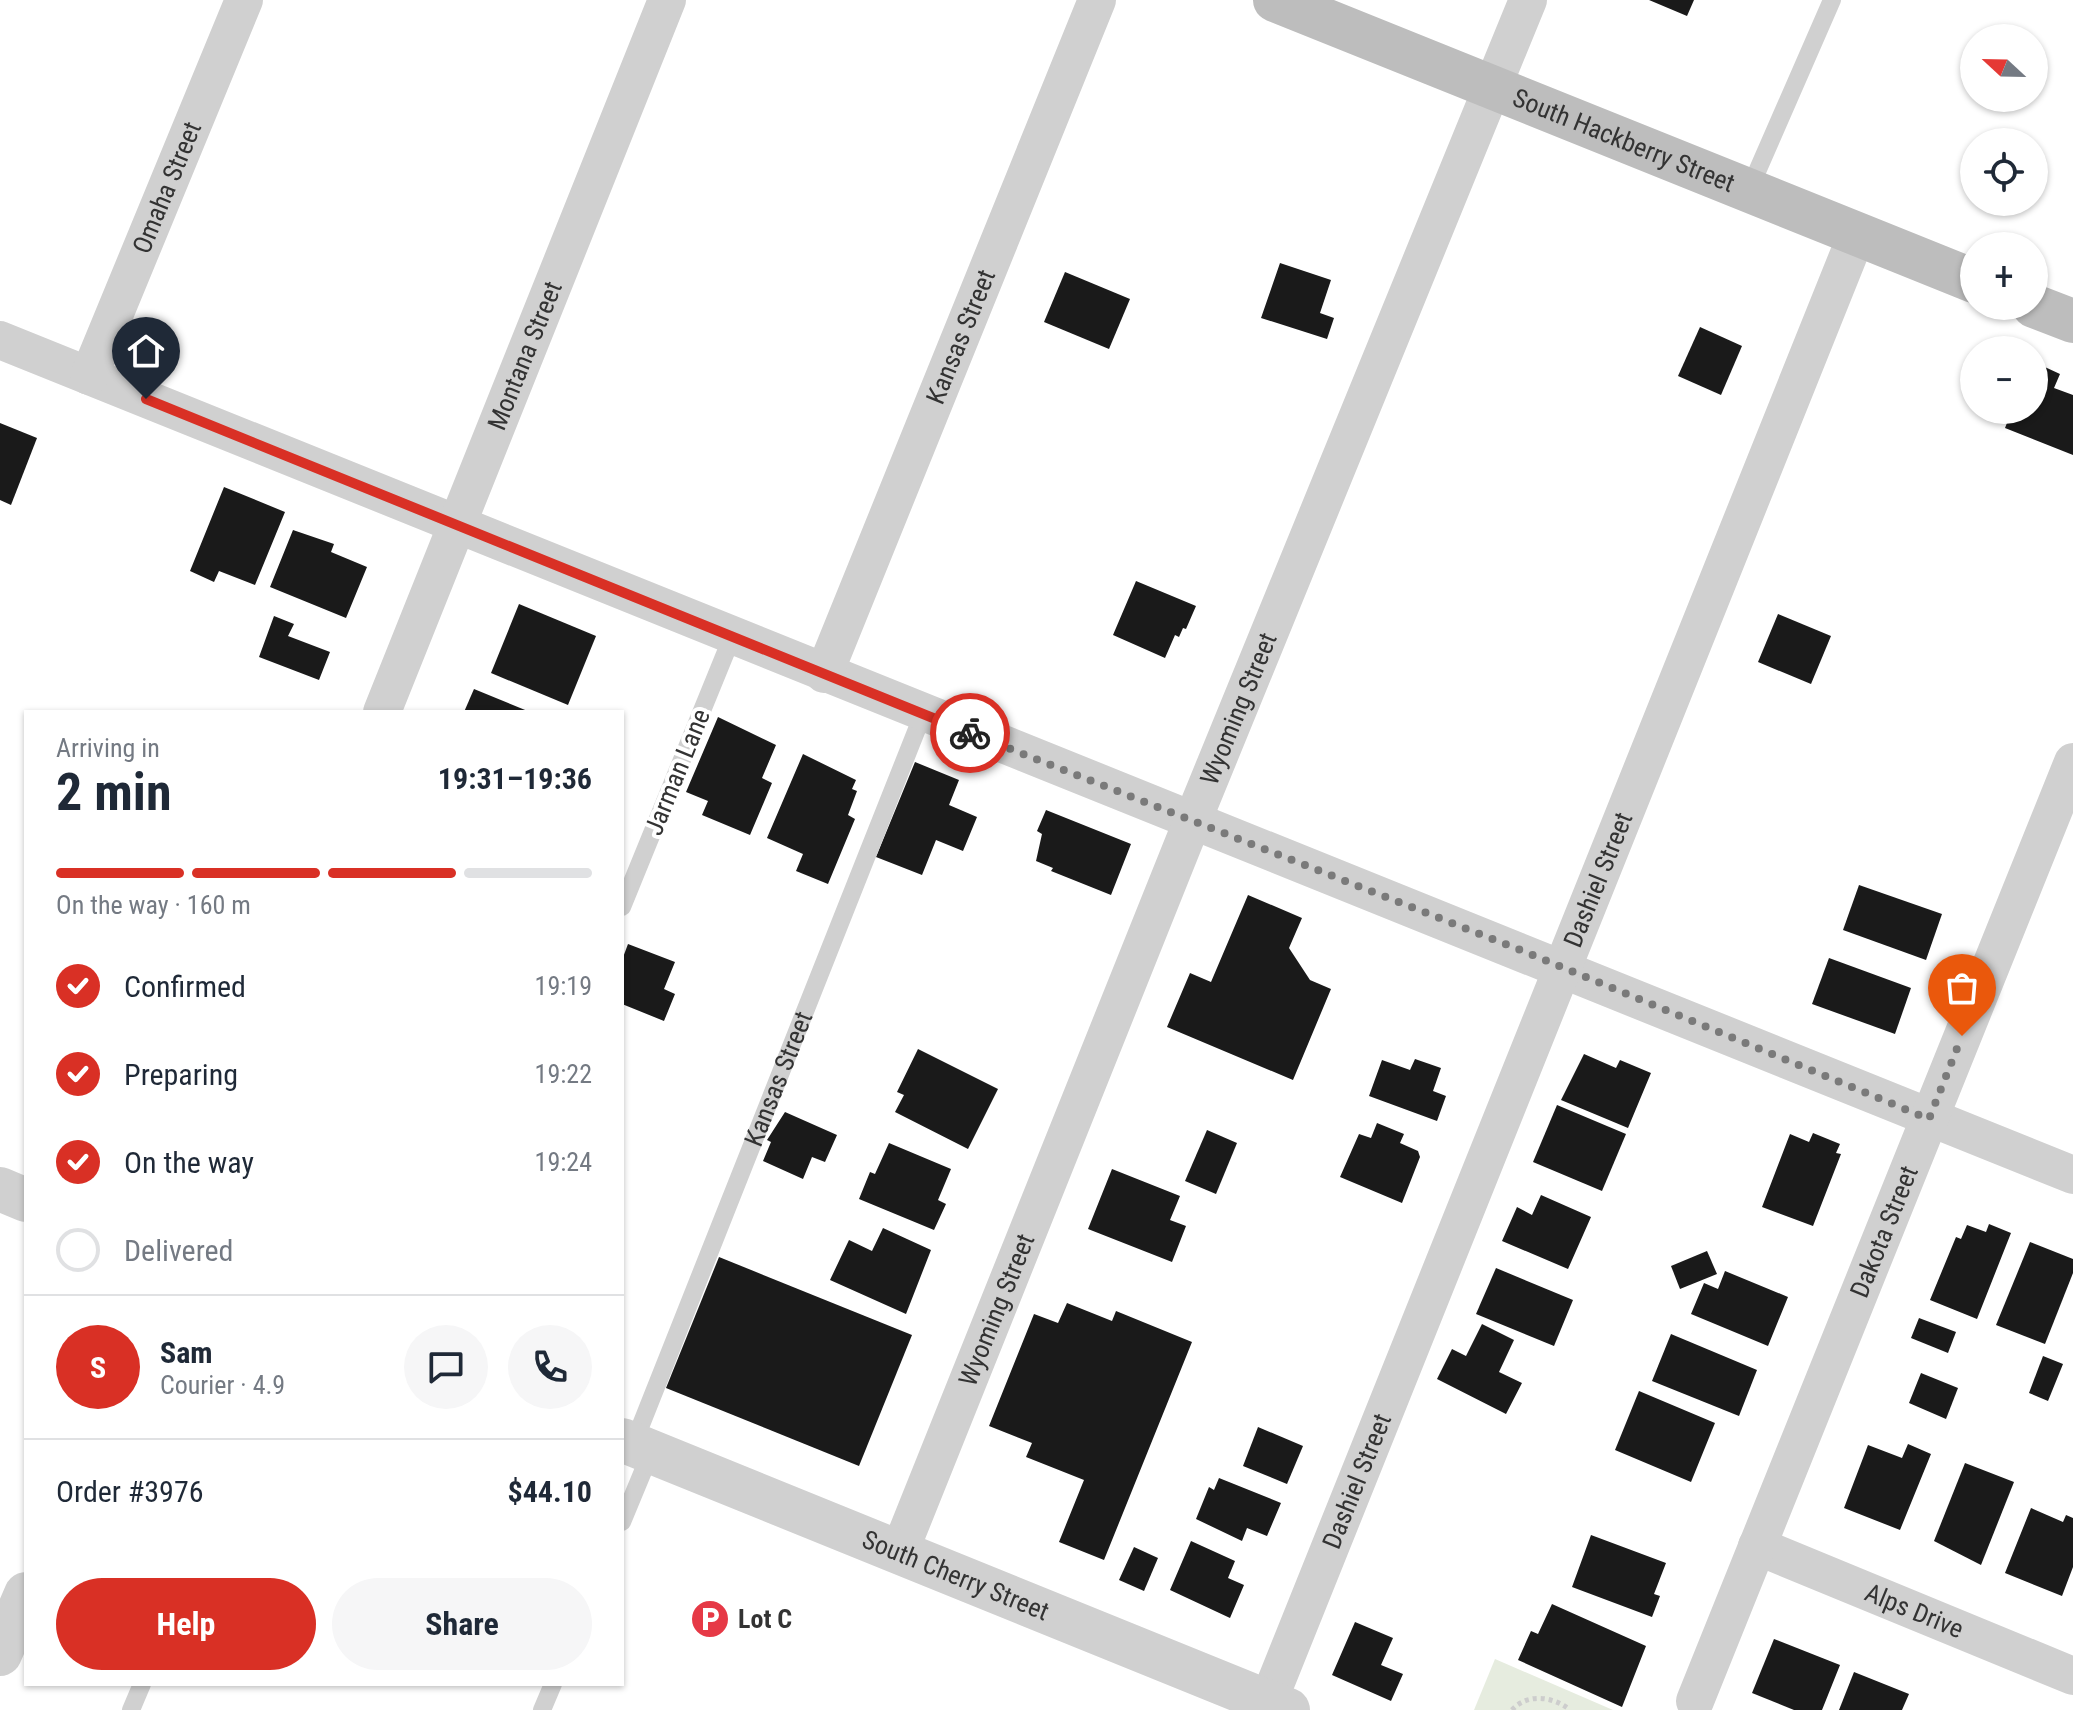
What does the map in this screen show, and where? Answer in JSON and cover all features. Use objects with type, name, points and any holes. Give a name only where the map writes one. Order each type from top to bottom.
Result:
[{"type":"main road","name":"South Hackberry Street","points":[[1275,0],[1960,275]]},
{"type":"main road","points":[[2048,311],[2073,321]]},
{"type":"street","name":"Omaha Street","points":[[89,376],[244,0]]},
{"type":"street","name":"Montana Street","points":[[383,710],[667,0]]},
{"type":"street","name":"Kansas Street","points":[[824,674],[1097,0]]},
{"type":"street","name":"Wyoming Street","points":[[899,1553],[1192,822],[1528,0]]},
{"type":"street","name":"Dashiel Street","points":[[1278,1706],[1564,969],[1857,234]]},
{"type":"street","points":[[0,340],[2073,1175]]},
{"type":"street","name":"Dakota Street","points":[[1695,1701],[2073,762]]},
{"type":"street","points":[[0,1189],[24,1199]]},
{"type":"street","name":"South Cherry Street","points":[[635,1446],[1278,1706]]},
{"type":"street","name":"Alps Drive","points":[[1757,1546],[2073,1676]]},
{"type":"street","points":[[0,1654],[24,1599]]},
{"type":"lane","points":[[1749,190],[1832,0]]},
{"type":"lane","name":"Jarman Lane","points":[[624,902],[732,637]]},
{"type":"lane","name":"Kansas Street","points":[[624,1510],[635,1446],[923,714]]},
{"type":"lane","points":[[131,1710],[141,1686]]},
{"type":"lane","points":[[542,1710],[552,1686]]},
{"type":"path","points":[[1512,1710],[1519,1702],[1535,1698],[1549,1699],[1570,1710]]},
{"type":"shaded area","points":[[1495,1659],[1613,1710],[1474,1710]]},
{"type":"building","points":[[1649,0],[1694,0],[1687,16]]},
{"type":"building","points":[[1280,263],[1331,280],[1320,313],[1334,318],[1327,339],[1261,318]]},
{"type":"building","points":[[1065,272],[1130,299],[1109,349],[1044,322]]},
{"type":"building","points":[[1700,327],[1742,346],[1721,395],[1678,376]]},
{"type":"building","points":[[2048,368],[2060,374],[2054,388],[2073,395],[2073,455],[2005,428],[2007,424],[2048,424]]},
{"type":"building","points":[[0,423],[37,438],[11,505],[0,500]]},
{"type":"building","points":[[224,487],[285,512],[255,585],[219,571],[214,582],[190,571]]},
{"type":"building","points":[[293,530],[334,544],[331,552],[367,567],[346,618],[270,587]]},
{"type":"building","points":[[1136,581],[1196,606],[1186,629],[1183,628],[1179,637],[1175,635],[1165,658],[1113,635]]},
{"type":"building","points":[[519,604],[596,636],[568,705],[491,673]]},
{"type":"building","points":[[1778,614],[1831,636],[1811,684],[1758,662]]},
{"type":"building","points":[[274,616],[294,624],[288,636],[330,652],[319,680],[259,657]]},
{"type":"building","points":[[474,689],[525,710],[465,710]]},
{"type":"building","points":[[718,717],[776,745],[762,778],[772,783],[750,835],[702,815],[708,801],[686,792]]},
{"type":"building","points":[[803,754],[856,780],[852,789],[857,791],[848,815],[855,819],[828,884],[796,871],[803,854],[767,838]]},
{"type":"building","points":[[915,762],[959,780],[949,805],[977,817],[963,851],[936,840],[922,875],[876,857]]},
{"type":"building","points":[[1046,810],[1131,844],[1111,895],[1051,871],[1053,868],[1036,861],[1042,834],[1037,831]]},
{"type":"building","points":[[1859,885],[1942,914],[1926,960],[1843,930]]},
{"type":"building","points":[[1248,895],[1302,918],[1289,948],[1310,980],[1331,989],[1293,1080],[1167,1027],[1190,973],[1211,982]]},
{"type":"building","points":[[628,944],[675,962],[664,989],[675,994],[664,1021],[624,1005],[624,955]]},
{"type":"building","points":[[1829,958],[1911,988],[1895,1034],[1812,1004]]},
{"type":"building","points":[[918,1049],[998,1089],[968,1149],[895,1112],[904,1095],[897,1092]]},
{"type":"building","points":[[1584,1054],[1616,1068],[1620,1060],[1651,1073],[1628,1128],[1561,1100]]},
{"type":"building","points":[[1415,1059],[1441,1068],[1433,1091],[1446,1096],[1437,1121],[1369,1096],[1382,1060],[1410,1070]]},
{"type":"building","points":[[1557,1105],[1626,1134],[1602,1191],[1533,1162]]},
{"type":"building","points":[[785,1112],[837,1135],[825,1162],[812,1157],[803,1179],[763,1161],[771,1142],[767,1140]]},
{"type":"building","points":[[1377,1123],[1404,1134],[1400,1143],[1418,1151],[1420,1157],[1402,1203],[1340,1177],[1359,1134],[1371,1138]]},
{"type":"building","points":[[1207,1130],[1237,1143],[1216,1194],[1185,1181]]},
{"type":"building","points":[[1813,1133],[1840,1144],[1836,1153],[1841,1154],[1813,1226],[1762,1207],[1790,1134],[1809,1142]]},
{"type":"building","points":[[889,1143],[951,1169],[938,1200],[946,1204],[934,1230],[859,1199],[870,1172],[875,1174]]},
{"type":"building","points":[[1112,1169],[1180,1196],[1170,1220],[1186,1226],[1172,1262],[1088,1229]]},
{"type":"building","points":[[1541,1195],[1591,1217],[1568,1269],[1502,1241],[1517,1207],[1532,1215]]},
{"type":"building","points":[[1989,1224],[2011,1233],[1977,1319],[1930,1300],[1956,1237],[1961,1239],[1967,1225],[1986,1232]]},
{"type":"building","points":[[883,1228],[931,1250],[906,1314],[830,1280],[849,1240],[872,1251]]},
{"type":"building","points":[[2030,1242],[2073,1259],[2073,1273],[2045,1344],[1996,1325]]},
{"type":"building","points":[[1707,1251],[1717,1274],[1680,1289],[1671,1266]]},
{"type":"building","points":[[719,1257],[912,1335],[859,1466],[666,1388]]},
{"type":"building","points":[[1496,1268],[1573,1300],[1554,1346],[1476,1314]]},
{"type":"building","points":[[1725,1271],[1788,1297],[1768,1346],[1691,1314],[1704,1283],[1718,1289]]},
{"type":"building","points":[[1067,1303],[1112,1321],[1116,1311],[1192,1342],[1104,1560],[1059,1542],[1084,1480],[1026,1457],[1032,1443],[989,1426],[1034,1314],[1058,1323]]},
{"type":"building","points":[[1919,1318],[1956,1332],[1948,1353],[1911,1338]]},
{"type":"building","points":[[1482,1324],[1514,1340],[1499,1372],[1522,1383],[1506,1414],[1437,1379],[1452,1349],[1466,1356]]},
{"type":"building","points":[[1671,1334],[1757,1370],[1739,1416],[1652,1381]]},
{"type":"building","points":[[2043,1356],[2063,1364],[2048,1401],[2029,1393]]},
{"type":"building","points":[[1921,1373],[1958,1388],[1946,1419],[1909,1403]]},
{"type":"building","points":[[1639,1391],[1715,1423],[1691,1482],[1615,1450]]},
{"type":"building","points":[[1258,1427],[1303,1446],[1287,1484],[1243,1466]]},
{"type":"building","points":[[1908,1444],[1931,1454],[1900,1530],[1844,1508],[1868,1445],[1902,1458]]},
{"type":"building","points":[[1965,1463],[2014,1482],[1981,1565],[1934,1541]]},
{"type":"building","points":[[1219,1478],[1281,1503],[1267,1536],[1247,1528],[1242,1541],[1196,1519],[1209,1487],[1214,1490]]},
{"type":"building","points":[[2031,1508],[2063,1522],[2066,1515],[2073,1518],[2073,1567],[2062,1596],[2005,1573]]},
{"type":"building","points":[[1591,1535],[1666,1563],[1654,1594],[1660,1596],[1652,1617],[1572,1587]]},
{"type":"building","points":[[1191,1541],[1235,1561],[1228,1578],[1244,1585],[1230,1618],[1170,1590]]},
{"type":"building","points":[[1134,1547],[1158,1558],[1144,1591],[1119,1580]]},
{"type":"building","points":[[1552,1604],[1646,1646],[1622,1707],[1518,1660],[1531,1631],[1538,1634]]},
{"type":"building","points":[[1355,1622],[1393,1638],[1381,1665],[1403,1674],[1391,1701],[1332,1675]]},
{"type":"building","points":[[1774,1639],[1840,1665],[1822,1710],[1794,1710],[1752,1693]]},
{"type":"building","points":[[1854,1672],[1909,1694],[1902,1710],[1839,1710]]},
{"type":"way so far","points":[[970,733],[1528,953],[1929,1119],[1962,1036]]},
{"type":"place","name":"Lot C","points":[[710,1619]]},
{"type":"route","points":[[146,399],[970,733]]}]
